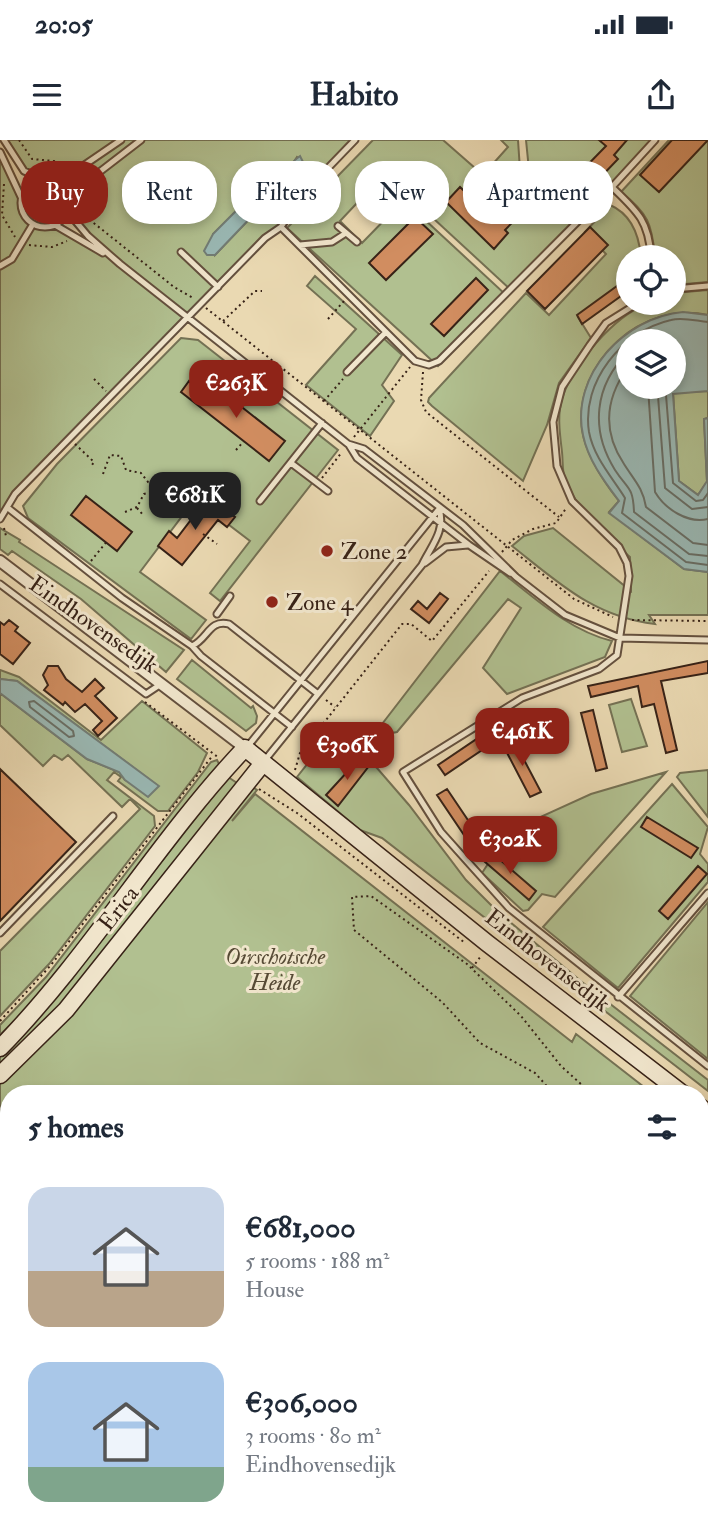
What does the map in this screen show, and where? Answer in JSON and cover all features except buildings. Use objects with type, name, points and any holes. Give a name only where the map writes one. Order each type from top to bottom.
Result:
[{"type":"street","name":"Eindhovensedijk","points":[[1,564],[245,748],[486,943],[671,1085]]},
{"type":"street","name":"Erica","points":[[0,1048],[41,1003],[245,748]]},
{"type":"street","name":"Erica","points":[[0,1075],[66,1010],[263,763]]},
{"type":"lane","points":[[4,140],[21,166]]},
{"type":"lane","points":[[93,161],[121,140]]},
{"type":"lane","points":[[108,166],[141,140]]},
{"type":"lane","points":[[0,519],[15,494],[265,238],[281,227],[302,195],[355,140]]},
{"type":"lane","points":[[613,186],[654,140]]},
{"type":"lane","points":[[0,152],[21,197]]},
{"type":"lane","points":[[613,188],[643,219],[650,245]]},
{"type":"lane","points":[[0,266],[12,259],[33,224],[46,227],[55,225],[120,264]]},
{"type":"lane","points":[[78,224],[120,264],[348,444],[357,458],[565,615],[620,638],[708,640]]},
{"type":"lane","points":[[281,227],[388,335],[415,361],[423,364],[439,361],[575,224]]},
{"type":"lane","points":[[338,226],[357,242]]},
{"type":"lane","points":[[299,245],[332,242],[346,233]]},
{"type":"lane","points":[[181,252],[218,287]]},
{"type":"lane","points":[[686,288],[708,286]]},
{"type":"lane","points":[[619,315],[606,323],[562,387],[553,422],[558,466],[572,500],[619,547],[627,563],[629,576],[617,655],[599,669],[522,698],[403,772],[441,832],[509,908],[708,1066]]},
{"type":"lane","points":[[347,372],[388,335]]},
{"type":"lane","points":[[260,501],[322,423]]},
{"type":"lane","points":[[348,444],[364,449],[463,525],[516,577]]},
{"type":"lane","points":[[291,463],[328,491]]},
{"type":"lane","points":[[8,508],[192,646],[201,656],[292,727]]},
{"type":"lane","points":[[245,748],[439,509]]},
{"type":"lane","points":[[263,763],[422,565],[437,540],[441,522],[439,509]]},
{"type":"lane","points":[[422,565],[446,547],[469,545]]},
{"type":"lane","name":"Eindhovensedijk","points":[[0,584],[145,694],[161,684]]},
{"type":"lane","points":[[220,622],[215,612],[230,596]]},
{"type":"lane","points":[[192,646],[197,645],[214,625],[220,622],[229,624],[318,694]]},
{"type":"lane","points":[[0,933],[113,816]]},
{"type":"lane","points":[[618,997],[708,893]]},
{"type":"path","points":[[19,140],[32,159],[54,161]]},
{"type":"path","points":[[0,179],[5,183],[0,185]]},
{"type":"path","points":[[95,224],[174,287],[201,304],[574,599],[593,610],[623,619],[643,622],[708,621]]},
{"type":"path","points":[[223,322],[254,290],[262,291]]},
{"type":"path","points":[[328,319],[349,295]]},
{"type":"path","points":[[317,483],[415,361]]},
{"type":"path","points":[[423,364],[421,400],[426,412],[560,517]]},
{"type":"path","points":[[324,401],[340,385],[347,372]]},
{"type":"path","points":[[94,379],[111,396]]},
{"type":"path","points":[[69,439],[94,463],[92,465]]},
{"type":"path","points":[[236,450],[244,441]]},
{"type":"path","points":[[103,474],[107,458],[116,454],[121,456],[127,470],[141,472],[159,490],[162,500],[153,513]]},
{"type":"path","points":[[125,512],[137,507],[144,494],[159,490]]},
{"type":"path","points":[[498,557],[512,540],[533,529],[556,523],[572,500]]},
{"type":"path","points":[[137,507],[144,516]]},
{"type":"path","points":[[204,534],[217,544]]},
{"type":"path","points":[[85,568],[108,540]]},
{"type":"path","points":[[288,782],[295,774],[300,753],[402,624],[411,624],[432,641],[494,564]]},
{"type":"path","points":[[318,694],[336,708]]},
{"type":"path","name":"Eindhovensedijk","points":[[151,707],[229,766]]},
{"type":"path","name":"Erica","points":[[0,1021],[51,965],[214,754]]},
{"type":"path","name":"Eindhovensedijk","points":[[248,780],[297,813],[470,947]]},
{"type":"path","points":[[546,1085],[535,1073],[480,1043],[442,1002],[354,930],[352,897],[371,896],[471,969],[521,1016],[561,1066],[582,1085]]},
{"type":"path","points":[[471,969],[481,956]]},
{"type":"green space","points":[[4,140],[355,140],[335,161],[302,161],[297,157],[294,161],[231,161],[231,216],[213,234],[215,255],[245,224],[283,224],[265,238],[15,494],[0,516],[0,152],[21,197],[21,224],[55,225],[114,260],[79,224],[108,224],[108,161],[21,161],[21,166]]},
{"type":"green space","points":[[373,140],[443,140],[467,161],[463,161],[463,224],[573,224],[511,290],[439,224],[449,224],[449,161],[355,161],[355,205],[341,220],[341,173]]},
{"type":"green space","points":[[501,140],[518,140],[519,161],[496,161],[508,147]]},
{"type":"green space","points":[[526,140],[652,140],[613,181],[613,161],[528,161]]},
{"type":"green space","points":[[669,140],[708,140],[708,282],[686,284],[686,245],[653,245],[650,227],[643,213],[621,192]]},
{"type":"green space","points":[[613,207],[629,220],[639,245],[616,245],[616,290],[578,317],[591,338],[559,383],[547,425],[523,481],[428,402],[526,293],[549,315],[606,254],[585,232],[592,224],[613,224]]},
{"type":"green space","points":[[341,222],[362,243],[380,224],[429,224],[506,295],[438,366],[287,228],[291,224]]},
{"type":"green space","points":[[315,276],[402,355],[382,385],[394,401],[370,436],[306,385],[356,329],[307,286]]},
{"type":"green space","points":[[708,290],[708,315],[686,313],[686,292]]},
{"type":"green space","points":[[627,315],[672,315],[660,317],[634,329],[616,329],[616,342],[601,360],[589,381],[582,405],[584,439],[602,477],[619,501],[609,512],[684,569],[708,572],[708,615],[649,615],[655,624],[614,614],[578,596],[512,546],[524,536],[553,528],[631,591],[630,557],[602,531],[570,491],[563,469],[559,426],[562,399],[575,372],[596,343]]},
{"type":"green space","points":[[181,338],[198,340],[338,450],[220,601],[210,593],[250,541],[195,499],[140,572],[206,620],[191,639],[28,518],[23,506],[57,464]]},
{"type":"green space","points":[[708,391],[708,418],[704,419],[707,482],[698,495],[679,481],[673,399],[686,399],[686,392]]},
{"type":"green space","points":[[0,528],[184,650],[166,672],[81,599],[12,551],[8,555],[0,549]]},
{"type":"green space","points":[[500,571],[566,621],[612,641],[605,657],[507,694],[483,668],[521,608],[508,599],[397,732],[387,734],[379,728]]},
{"type":"green space","points":[[192,660],[251,708],[253,706],[257,716],[256,723],[246,731],[177,679]]},
{"type":"green space","points":[[0,670],[19,677],[101,740],[142,701],[207,753],[198,772],[168,811],[158,811],[118,781],[121,777],[114,772],[107,780],[154,816],[155,826],[49,964],[0,1016],[0,951],[140,809],[130,799],[122,807],[68,755],[62,760],[54,755],[43,766],[0,725],[0,693],[87,759],[119,772],[125,780],[158,786],[17,681],[0,679]]},
{"type":"green space","points":[[631,699],[647,746],[622,752],[609,705]]},
{"type":"green space","points":[[320,748],[359,755],[377,768],[466,880],[497,911],[582,982],[708,1080],[708,1085],[700,1085],[382,838],[360,830],[297,777]]},
{"type":"green space","points":[[217,760],[220,766],[37,998],[0,1035],[0,1025],[46,977],[211,762]]},
{"type":"green space","points":[[708,770],[708,817],[677,777],[680,773]]},
{"type":"green space","points":[[666,772],[555,897],[542,894],[528,910],[523,911],[482,873],[497,850],[503,834],[591,794]]},
{"type":"green space","points":[[228,777],[237,783],[87,973],[60,1013],[0,1071],[0,1052],[135,895]]},
{"type":"green space","points":[[672,784],[708,827],[700,854],[708,864],[708,882],[618,988],[543,927]]},
{"type":"green space","name":"Oirschotsche Heide","points":[[251,786],[257,790],[232,821],[255,794],[572,1042],[576,1034],[641,1085],[0,1085],[0,1080]]},
{"type":"green space","points":[[708,902],[708,1059],[630,996]]},
{"type":"water","points":[[231,216],[231,224],[245,224],[215,255],[207,255],[204,251],[213,234]]},
{"type":"water","points":[[686,312],[708,315],[708,391],[686,393],[686,329],[635,329],[667,315],[686,315]]},
{"type":"water","points":[[616,343],[616,399],[673,399],[679,481],[698,495],[707,481],[704,419],[708,418],[708,572],[684,569],[609,513],[619,501],[602,478],[585,444],[581,413],[585,391],[606,353]]},
{"type":"water","points":[[0,679],[17,681],[159,786],[148,797],[125,780],[119,772],[87,759],[0,693]]},
{"type":"place","name":"Zone 2","points":[[327,551]]},
{"type":"place","name":"Zone 4","points":[[272,602]]}]
